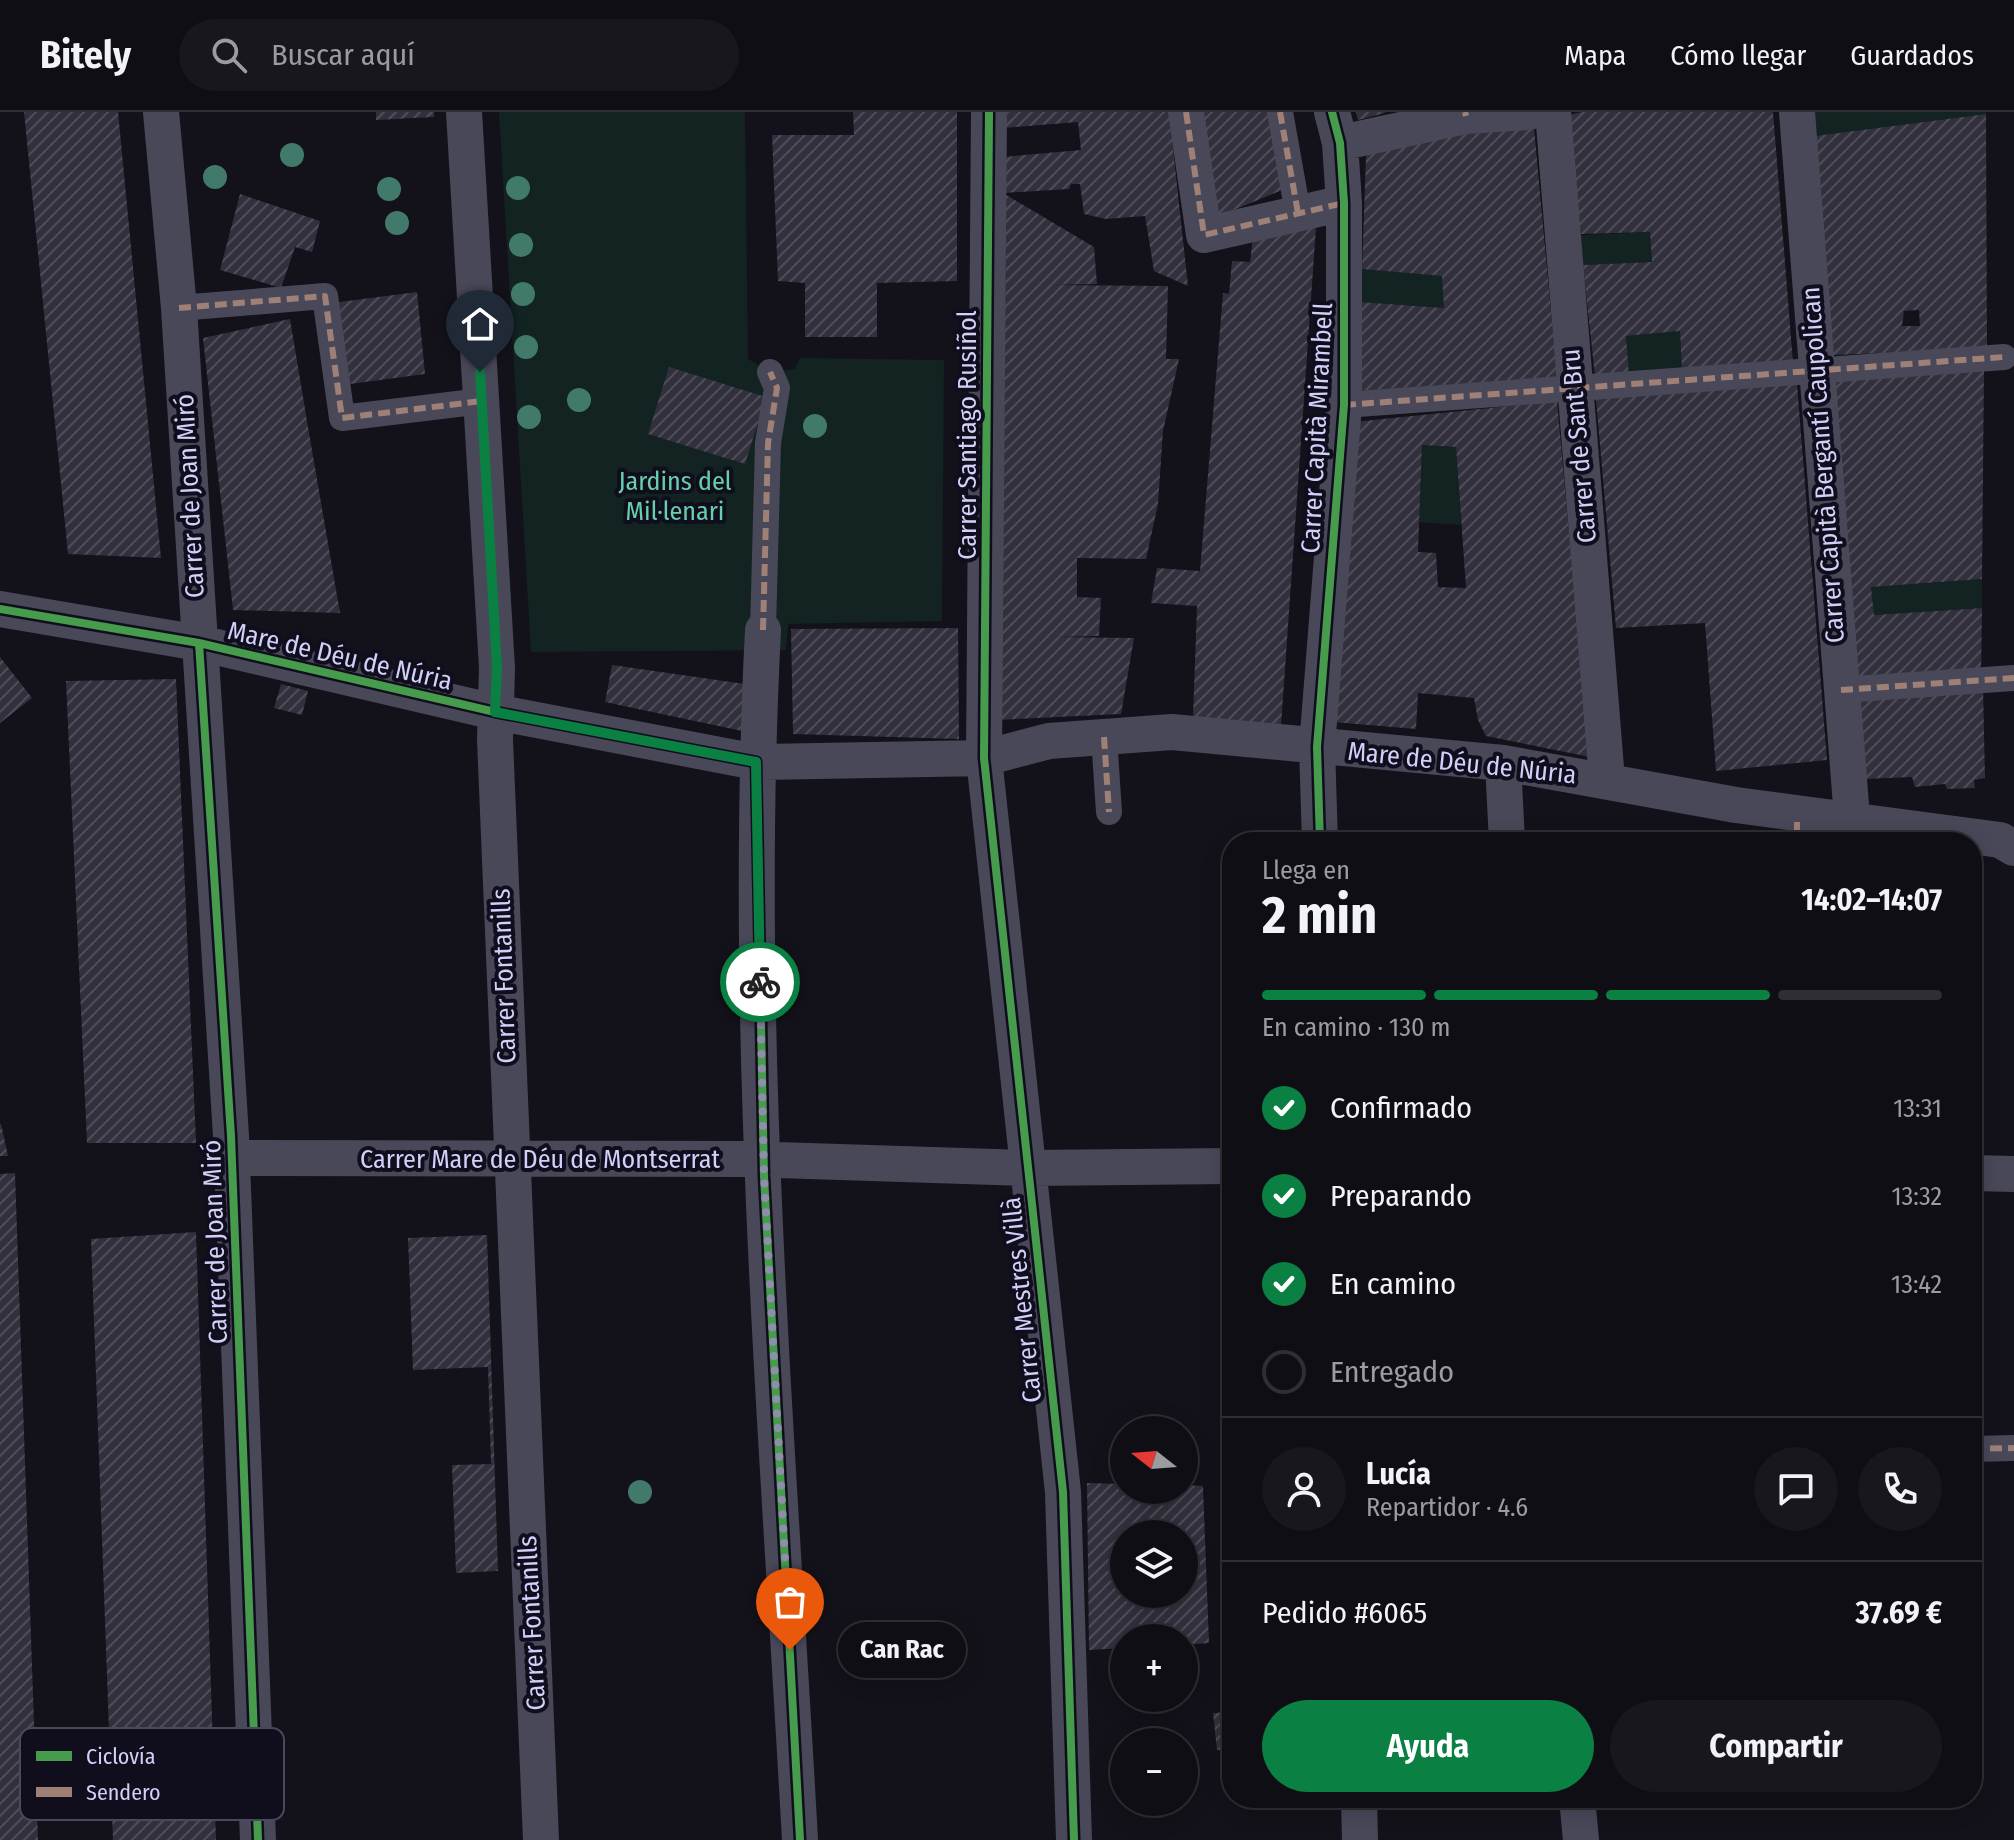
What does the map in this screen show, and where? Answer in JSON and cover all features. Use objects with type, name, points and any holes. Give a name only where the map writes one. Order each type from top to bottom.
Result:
[{"type":"street","name":"Carrer de Joan Miró","points":[[161,112],[179,308],[232,1158],[254,1728]]},
{"type":"street","name":"Carrer Fontanills","points":[[464,112],[497,668],[495,712],[511,1160],[541,1840]]},
{"type":"street","name":"Carrer Santiago Rusiñol","points":[[984,758],[989,112]]},
{"type":"street","points":[[1186,112],[1204,235],[1344,203]]},
{"type":"street","points":[[1280,112],[1298,213]]},
{"type":"street","points":[[1336,127],[1466,114],[1529,112]]},
{"type":"street","name":"Carrer de Sant Bru","points":[[1553,112],[1607,780]]},
{"type":"street","name":"Carrer Capità Bergantí Caupolican","points":[[1797,112],[1852,818]]},
{"type":"street","name":"Carrer Capità Mirambell","points":[[1320,832],[1317,747],[1344,405],[1344,203],[1336,127]]},
{"type":"street","points":[[179,308],[325,296],[342,418],[482,401]]},
{"type":"street","points":[[1344,405],[2004,357]]},
{"type":"street","points":[[770,372],[777,388],[768,443],[756,762],[763,1160],[800,1840]]},
{"type":"street","name":"Mare de Déu de Núria","points":[[0,609],[199,643],[495,712],[756,762],[984,758],[1049,741],[1172,732],[1503,763],[1736,805],[1946,832]]},
{"type":"street","points":[[1841,690],[2014,678]]},
{"type":"street","points":[[1104,737],[1109,812]]},
{"type":"street","name":"Carrer Mestres Villà","points":[[984,758],[1063,1492],[1074,1840]]},
{"type":"street","points":[[1503,763],[1506,832]]},
{"type":"street","name":"Mare de Déu de Núria","points":[[1982,837],[2000,840],[2014,848]]},
{"type":"street","name":"Carrer Mare de Déu de Montserrat","points":[[232,1158],[763,1160],[1028,1168],[1222,1166]]},
{"type":"street","points":[[1982,1173],[2014,1174]]},
{"type":"street","points":[[1982,1449],[2014,1448]]},
{"type":"street","points":[[1359,1808],[1360,1840]]},
{"type":"street","points":[[1578,1808],[1581,1840]]},
{"type":"street","name":"Carrer de Joan Miró","points":[[257,1820],[258,1840]]},
{"type":"green space","name":"Jardins del Mil·lenari","points":[[499,112],[745,112],[748,359],[771,372],[795,369],[800,358],[944,360],[942,621],[788,624],[786,650],[531,652]]},
{"type":"green space","points":[[1813,112],[1986,112],[1986,114],[1815,136]]},
{"type":"green space","points":[[1650,232],[1652,262],[1583,265],[1581,235]]},
{"type":"green space","points":[[1362,269],[1443,276],[1444,308],[1361,302]]},
{"type":"green space","points":[[1680,331],[1682,371],[1629,375],[1626,336]]},
{"type":"green space","points":[[1422,445],[1456,447],[1461,525],[1419,522]]},
{"type":"green space","points":[[1982,579],[1982,608],[1874,615],[1871,587]]},
{"type":"building","points":[[24,112],[118,112],[161,558],[68,554]]},
{"type":"building","points":[[376,112],[434,112],[434,117],[376,120]]},
{"type":"building","points":[[853,112],[957,112],[957,281],[877,283],[877,337],[805,337],[805,283],[778,281],[772,135],[854,135]]},
{"type":"building","points":[[1003,112],[1169,112],[1188,286],[1154,271],[1145,216],[1106,219],[1084,214],[1080,184],[1071,184],[1069,189],[1003,193],[1003,157],[1081,150],[1078,122],[1003,128]]},
{"type":"building","points":[[1194,112],[1272,112],[1285,189],[1209,220]]},
{"type":"building","points":[[1356,112],[1385,112],[1385,113],[1358,120]]},
{"type":"building","points":[[1582,112],[1773,112],[1793,363],[1682,371],[1680,331],[1626,336],[1629,375],[1595,377],[1583,265],[1652,262],[1650,232],[1581,234],[1568,115]]},
{"type":"building","points":[[1986,114],[1987,349],[1833,355],[1815,136]],"holes":[[[1919,310],[1920,326],[1902,326],[1904,311]]]},
{"type":"building","points":[[1534,128],[1557,377],[1359,391],[1361,302],[1444,308],[1442,276],[1362,269],[1366,156],[1376,145],[1460,129]]},
{"type":"building","points":[[1003,193],[1094,247],[1097,284],[1048,285],[1168,286],[1166,359],[1179,359],[1163,431],[1158,504],[1146,559],[1077,558],[1077,597],[1101,598],[1099,636],[1054,637],[1134,638],[1121,714],[998,720],[1006,248]]},
{"type":"building","points":[[240,194],[320,221],[312,252],[295,247],[281,288],[220,270]]},
{"type":"building","points":[[1317,213],[1281,726],[1193,717],[1197,606],[1151,603],[1157,568],[1200,571],[1223,293],[1229,294],[1232,261],[1250,262],[1254,228]]},
{"type":"building","points":[[417,292],[425,374],[343,385],[332,303]]},
{"type":"building","points":[[290,319],[340,613],[233,610],[203,338]]},
{"type":"building","points":[[669,367],[766,397],[745,464],[648,434]]},
{"type":"building","points":[[1984,369],[1982,579],[1871,587],[1874,615],[1982,608],[1981,676],[1857,685],[1834,382]]},
{"type":"building","points":[[1797,384],[1827,760],[1716,771],[1705,623],[1616,628],[1596,399]]},
{"type":"building","points":[[1557,401],[1590,757],[1486,736],[1478,720],[1474,698],[1418,693],[1416,729],[1332,722],[1354,422]],"holes":[[[1422,445],[1456,447],[1466,588],[1438,587],[1436,553],[1418,552]]]},
{"type":"building","points":[[958,628],[959,739],[793,734],[791,629]]},
{"type":"building","points":[[0,657],[32,698],[0,723]]},
{"type":"building","points":[[612,665],[745,684],[742,731],[605,702]]},
{"type":"building","points":[[176,679],[196,1143],[87,1143],[66,681]]},
{"type":"building","points":[[281,684],[308,691],[302,715],[274,708]]},
{"type":"building","points":[[1983,688],[1985,778],[1974,780],[1975,788],[1947,789],[1945,784],[1915,787],[1912,777],[1866,779],[1859,695]]},
{"type":"building","points":[[1,1124],[8,1156],[0,1156]]},
{"type":"building","points":[[15,1173],[34,1728],[20,1728],[20,1820],[37,1820],[38,1840],[0,1840],[0,1174]]},
{"type":"building","points":[[196,1232],[212,1728],[109,1728],[91,1239]]},
{"type":"building","points":[[487,1235],[498,1571],[456,1573],[452,1465],[491,1464],[488,1367],[413,1370],[408,1238]]},
{"type":"building","points":[[1087,1483],[1110,1484],[1110,1504],[1198,1504],[1198,1486],[1203,1486],[1209,1643],[1198,1644],[1198,1624],[1110,1624],[1110,1649],[1089,1650]]},
{"type":"building","points":[[1213,1713],[1222,1713],[1222,1750],[1217,1750]]},
{"type":"building","points":[[112,1820],[215,1820],[216,1840],[113,1840]]},
{"type":"marked path","points":[[1186,112],[1204,235],[1344,203]]},
{"type":"marked path","points":[[1280,112],[1298,213]]},
{"type":"marked path","points":[[1465,112],[1466,116]]},
{"type":"marked path","points":[[179,308],[325,296],[342,418],[482,401]]},
{"type":"marked path","points":[[1344,405],[2004,357]]},
{"type":"marked path","points":[[763,630],[768,443],[777,388],[770,372]]},
{"type":"marked path","points":[[1841,690],[2014,678]]},
{"type":"marked path","points":[[1104,737],[1109,812]]},
{"type":"marked path","points":[[1797,822],[1797,832]]},
{"type":"marked path","points":[[1982,1449],[2014,1448]]},
{"type":"cycle path","points":[[989,112],[984,758],[1063,1492],[1074,1840]]},
{"type":"cycle path","points":[[1320,832],[1317,747],[1344,405],[1344,203],[1340,143],[1332,112]]},
{"type":"cycle path","points":[[0,609],[199,643],[495,712],[756,762],[764,1176],[800,1840]]},
{"type":"cycle path","points":[[199,643],[231,1136],[254,1728]]},
{"type":"cycle path","points":[[257,1820],[258,1840]]},
{"type":"way so far","points":[[760,982],[764,1176],[790,1650]]},
{"type":"place","name":"Can Rac","points":[[790,1650]]},
{"type":"route","points":[[480,372],[497,668],[495,712],[756,762],[760,982]]}]
